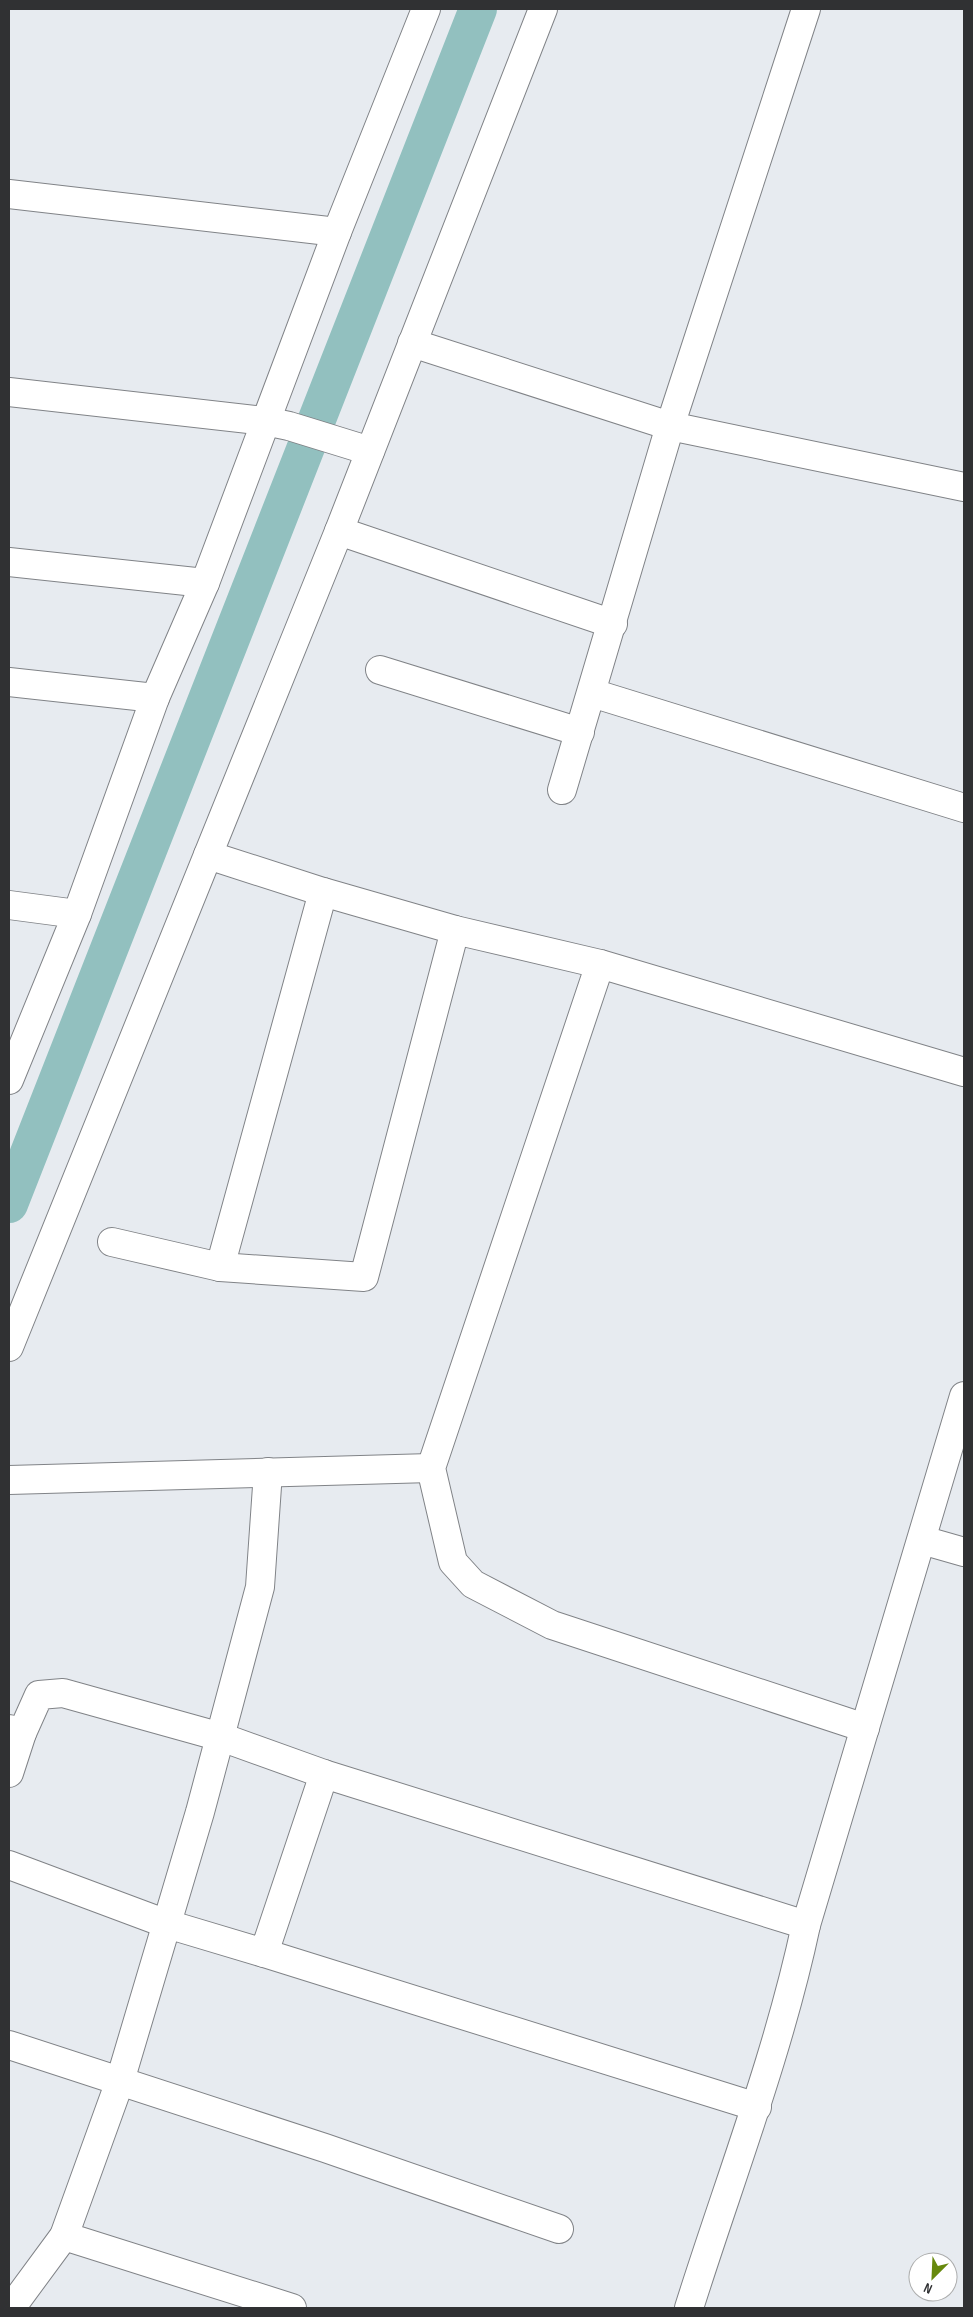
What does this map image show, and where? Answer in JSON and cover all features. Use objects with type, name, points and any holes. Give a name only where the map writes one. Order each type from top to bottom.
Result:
[{"type":"street","points":[[9,1080],[77,914],[155,698],[277,424],[337,232],[426,9]]},
{"type":"street","points":[[9,1347],[338,531],[358,448],[412,343],[543,9]]},
{"type":"street","points":[[562,790],[670,426],[806,9]]},
{"type":"street","points":[[9,194],[337,232]]},
{"type":"street","points":[[412,343],[670,426],[964,487]]},
{"type":"street","points":[[9,392],[277,424],[358,448]]},
{"type":"street","points":[[338,531],[612,624]]},
{"type":"street","points":[[9,562],[205,583]]},
{"type":"street","points":[[380,670],[580,732]]},
{"type":"street","points":[[9,682],[155,698]]},
{"type":"street","points":[[592,693],[964,808]]},
{"type":"street","points":[[208,855],[323,892],[455,930],[600,964],[964,1072]]},
{"type":"street","points":[[220,1267],[323,892]]},
{"type":"street","points":[[9,906],[77,914]]},
{"type":"street","points":[[112,1242],[220,1267],[364,1277],[455,930]]},
{"type":"street","points":[[600,964],[431,1468],[453,1562],[474,1584],[552,1625],[865,1728]]},
{"type":"street","points":[[689,2308],[715,2226],[757,2107],[799,1957],[806,1925],[964,1396]]},
{"type":"street","points":[[9,1480],[431,1468]]},
{"type":"street","points":[[11,2308],[64,2236],[120,2081],[221,1737],[260,1587],[268,1472]]},
{"type":"street","points":[[922,1540],[964,1552]]},
{"type":"street","points":[[9,1773],[15,1731],[39,1695],[63,1693],[221,1737],[324,1774],[806,1925]]},
{"type":"street","points":[[264,1954],[324,1774]]},
{"type":"street","points":[[9,1865],[167,1924],[757,2107]]},
{"type":"street","points":[[9,2045],[325,2148],[559,2229]]},
{"type":"street","points":[[64,2236],[292,2308]]},
{"type":"waterway","points":[[9,1204],[478,9]]}]
